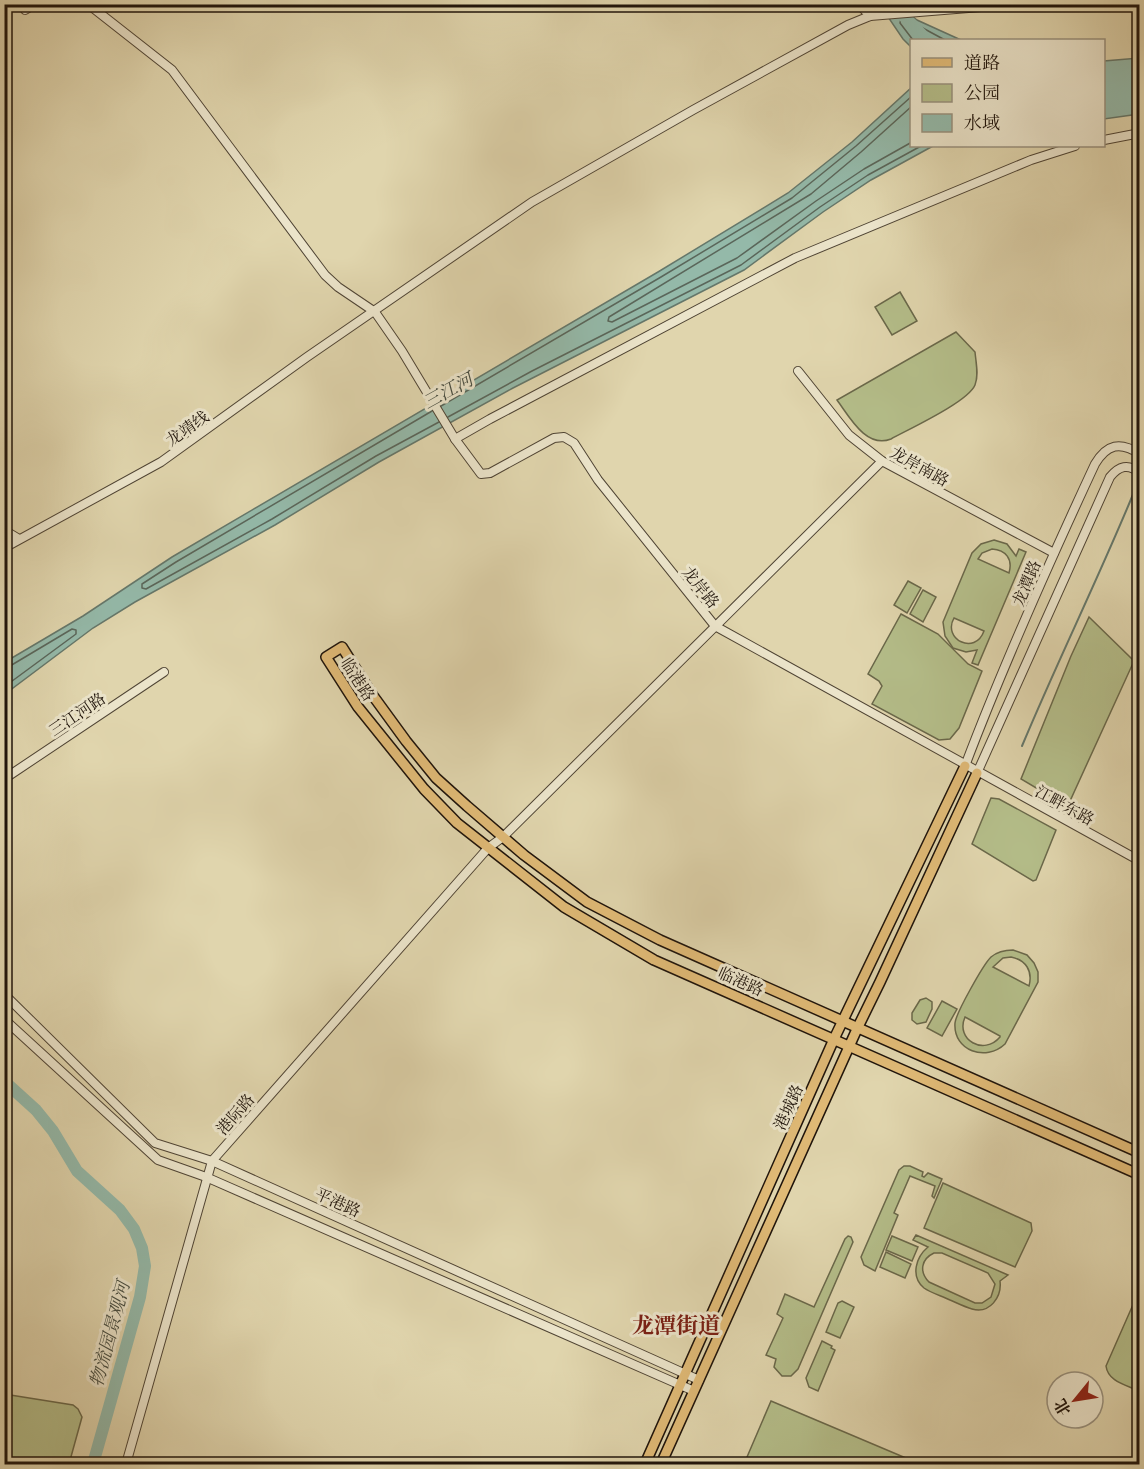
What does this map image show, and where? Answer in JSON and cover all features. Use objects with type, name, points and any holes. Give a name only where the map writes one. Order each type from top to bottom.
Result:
[{"type":"main road","name":"临港路","points":[[1140,1153],[856,1029],[660,940],[587,902],[524,855],[436,778],[405,741],[342,647],[326,657],[358,707],[417,781],[457,823],[564,907],[654,960],[1140,1175]]},
{"type":"main road","name":"港城路","points":[[645,1464],[834,1039],[965,766]]},
{"type":"main road","name":"港城路","points":[[661,1464],[856,1029],[977,772]]},
{"type":"street","points":[[25,10],[35,4]]},
{"type":"street","points":[[88,4],[172,70],[325,274],[338,287],[375,312],[402,351],[455,439],[490,418],[795,258],[1031,160],[1072,147]]},
{"type":"street","points":[[859,4],[874,16],[914,9],[1018,4]]},
{"type":"street","name":"龙靖线","points":[[4,548],[161,462],[307,357],[532,202],[693,110],[848,26],[874,16]]},
{"type":"street","points":[[1105,140],[1140,133]]},
{"type":"street","name":"龙岸南路","points":[[798,371],[849,435],[882,461],[1054,553]]},
{"type":"street","name":"龙岸路","points":[[455,439],[481,474],[490,473],[554,438],[564,437],[574,442],[598,480],[715,626],[977,772]]},
{"type":"street","name":"龙潭路","points":[[965,766],[986,710],[1054,553],[1100,455],[1110,448],[1121,445],[1140,454]]},
{"type":"street","name":"港际路","points":[[126,1464],[212,1161],[488,849],[503,837],[882,461]]},
{"type":"street","name":"龙潭路","points":[[977,772],[1110,477],[1122,467],[1128,466],[1138,471]]},
{"type":"street","points":[[4,530],[19,539]]},
{"type":"street","name":"三江河路","points":[[4,779],[164,672]]},
{"type":"street","name":"江畔东路","points":[[977,772],[1140,861]]},
{"type":"street","name":"平港路","points":[[4,994],[155,1143],[212,1161],[699,1380]]},
{"type":"street","name":"平港路","points":[[4,1019],[158,1160],[206,1178],[694,1391]]},
{"type":"green space","points":[[900,292],[917,321],[892,335],[875,307]]},
{"type":"green space","points":[[956,332],[975,352],[977,377],[970,392],[950,407],[891,439],[882,441],[874,439],[859,429],[837,400]]},
{"type":"green space","points":[[994,540],[1007,544],[1016,556],[1019,549],[1026,552],[978,665],[972,663],[977,650],[966,652],[953,648],[945,636],[943,622],[972,553],[981,544]],"holes":[[[992,549],[1005,553],[1010,563],[1009,573],[978,559],[982,553]],[[954,618],[984,631],[980,638],[974,642],[961,642],[952,632],[951,626]]]},
{"type":"green space","points":[[908,581],[921,588],[907,613],[894,605]]},
{"type":"green space","points":[[923,590],[936,597],[923,622],[910,614]]},
{"type":"green space","points":[[901,614],[938,634],[968,664],[982,671],[959,728],[950,739],[939,740],[872,704],[882,686],[879,681],[868,674]]},
{"type":"green space","points":[[1089,617],[1134,661],[1070,801],[1065,805],[1021,779]]},
{"type":"green space","points":[[991,798],[999,799],[1056,830],[1036,880],[1033,881],[972,844]]},
{"type":"green space","points":[[1013,950],[1027,955],[1034,963],[1038,972],[1038,982],[1005,1044],[989,1052],[972,1051],[959,1041],[956,1033],[955,1023],[960,1010],[970,989],[991,957]],"holes":[[[1011,957],[1021,961],[1027,967],[1030,976],[1029,986],[993,967],[1003,958]],[[965,1017],[1000,1036],[1000,1037],[986,1045],[973,1043],[964,1032]]]},
{"type":"green space","points":[[926,998],[932,1002],[932,1009],[926,1022],[917,1024],[912,1020],[912,1013],[920,1000]]},
{"type":"green space","points":[[942,1001],[957,1009],[942,1036],[927,1028]]},
{"type":"green space","points":[[904,1166],[910,1166],[923,1172],[924,1177],[928,1173],[942,1179],[934,1198],[932,1196],[935,1186],[910,1176],[894,1213],[898,1215],[875,1271],[864,1265],[861,1257],[899,1170]]},
{"type":"green space","points":[[943,1183],[1031,1223],[1032,1231],[1015,1267],[924,1228]]},
{"type":"green space","points":[[916,1235],[1008,1275],[1000,1281],[997,1298],[989,1307],[978,1310],[924,1288],[917,1278],[916,1267],[920,1256],[928,1247],[913,1240]],"holes":[[[934,1253],[942,1253],[988,1273],[995,1284],[991,1297],[982,1303],[975,1303],[929,1282],[924,1274],[924,1262]]]},
{"type":"green space","points":[[848,1236],[853,1242],[798,1369],[791,1376],[782,1376],[774,1367],[776,1359],[766,1355],[783,1318],[777,1314],[785,1294],[814,1307]]},
{"type":"green space","points":[[892,1236],[918,1247],[912,1261],[886,1250]]},
{"type":"green space","points":[[886,1252],[911,1264],[905,1278],[880,1267]]},
{"type":"green space","points":[[1139,1291],[1139,1391],[1110,1376],[1106,1366]]},
{"type":"green space","points":[[842,1301],[854,1307],[840,1338],[826,1332],[838,1303]]},
{"type":"green space","points":[[822,1341],[835,1350],[818,1391],[809,1387],[806,1378]]},
{"type":"green space","points":[[4,1394],[73,1405],[78,1409],[82,1417],[69,1464],[5,1464]]},
{"type":"green space","points":[[771,1401],[920,1464],[744,1464]]},
{"type":"water","points":[[907,12],[917,20],[959,39],[910,39],[910,46],[886,14]]},
{"type":"water","points":[[1139,58],[1139,114],[1105,119],[1105,61]]},
{"type":"water","points":[[910,89],[910,147],[931,147],[871,180],[744,270],[513,388],[379,462],[275,525],[135,602],[93,628],[5,694],[5,662],[83,616],[172,557],[658,272],[788,193],[852,142]]},
{"type":"waterway","points":[[892,4],[926,39]]},
{"type":"waterway","points":[[1022,746],[1134,492]]},
{"type":"waterway","name":"物流园景观河","points":[[4,1081],[36,1110],[53,1131],[77,1171],[120,1210],[134,1229],[142,1248],[145,1266],[140,1297],[93,1464]]},
{"type":"district","name":"龙潭街道","points":[[676,1325]]},
{"type":"water label","name":"三江河","points":[[448,391]]}]
